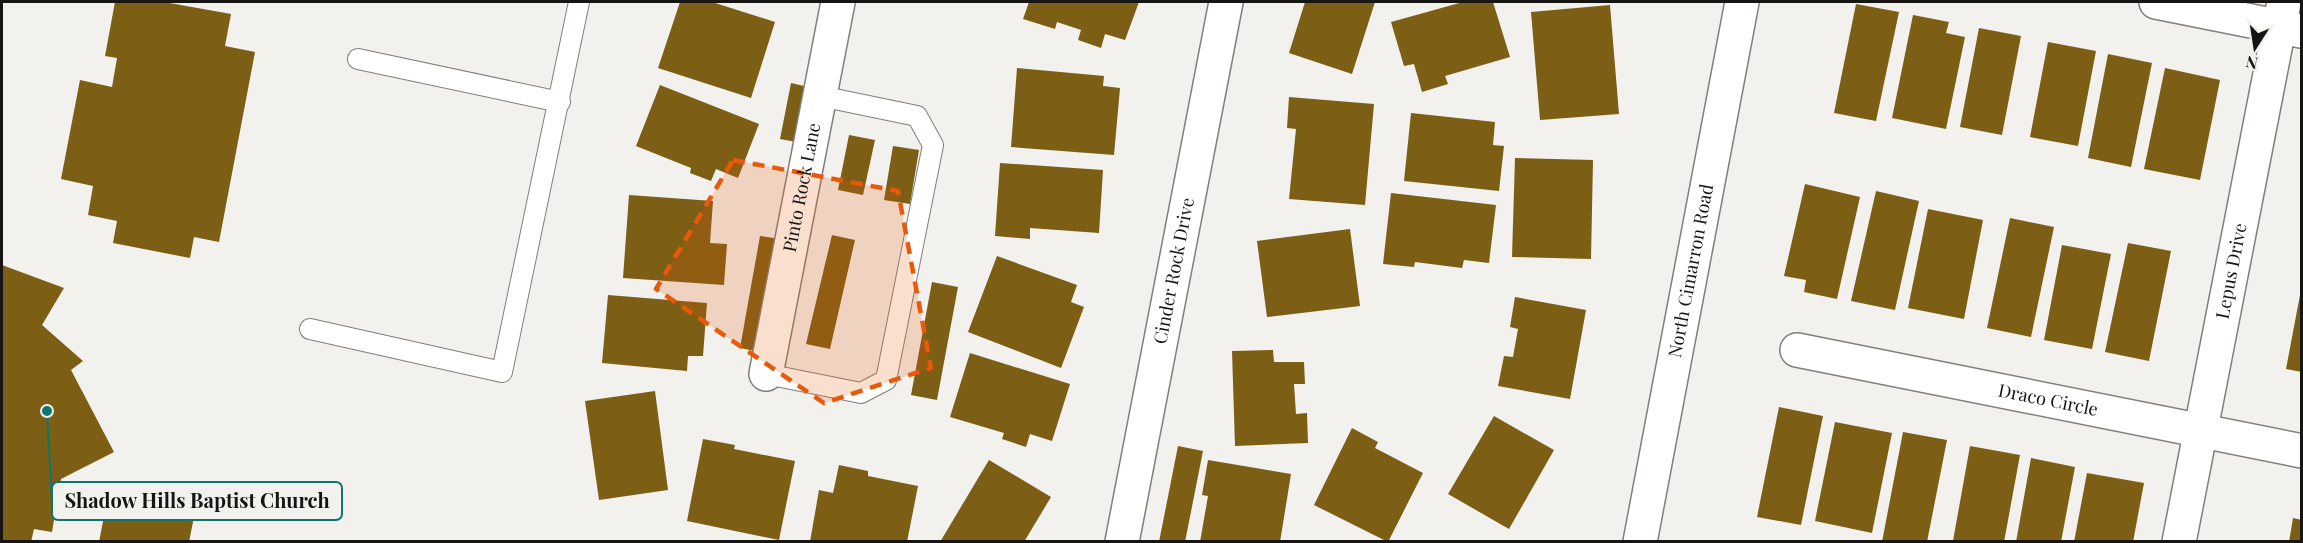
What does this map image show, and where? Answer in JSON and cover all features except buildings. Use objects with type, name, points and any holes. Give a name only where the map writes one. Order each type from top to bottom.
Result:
[{"type":"street","name":"Pinto Rock Lane","points":[[766,374],[838,2]]},
{"type":"street","name":"Cinder Rock Drive","points":[[1122,542],[1226,2]]},
{"type":"street","name":"North Cimarron Road","points":[[1640,542],[1742,2]]},
{"type":"street","points":[[2156,2],[2288,20]]},
{"type":"street","name":"Lepus Drive","points":[[2179,542],[2288,20]]},
{"type":"street","name":"Draco Circle","points":[[1797,350],[2301,451]]},
{"type":"lane","points":[[309,329],[502,372],[579,2]]},
{"type":"lane","points":[[358,59],[560,102]]},
{"type":"lane","points":[[766,374],[861,393],[886,380],[933,145],[917,116],[820,96]]},
{"type":"highlighted area","points":[[733,160],[898,191],[931,368],[824,403],[656,289]]},
{"type":"place","name":"Shadow Hills Baptist Church","points":[[47,411]]}]
